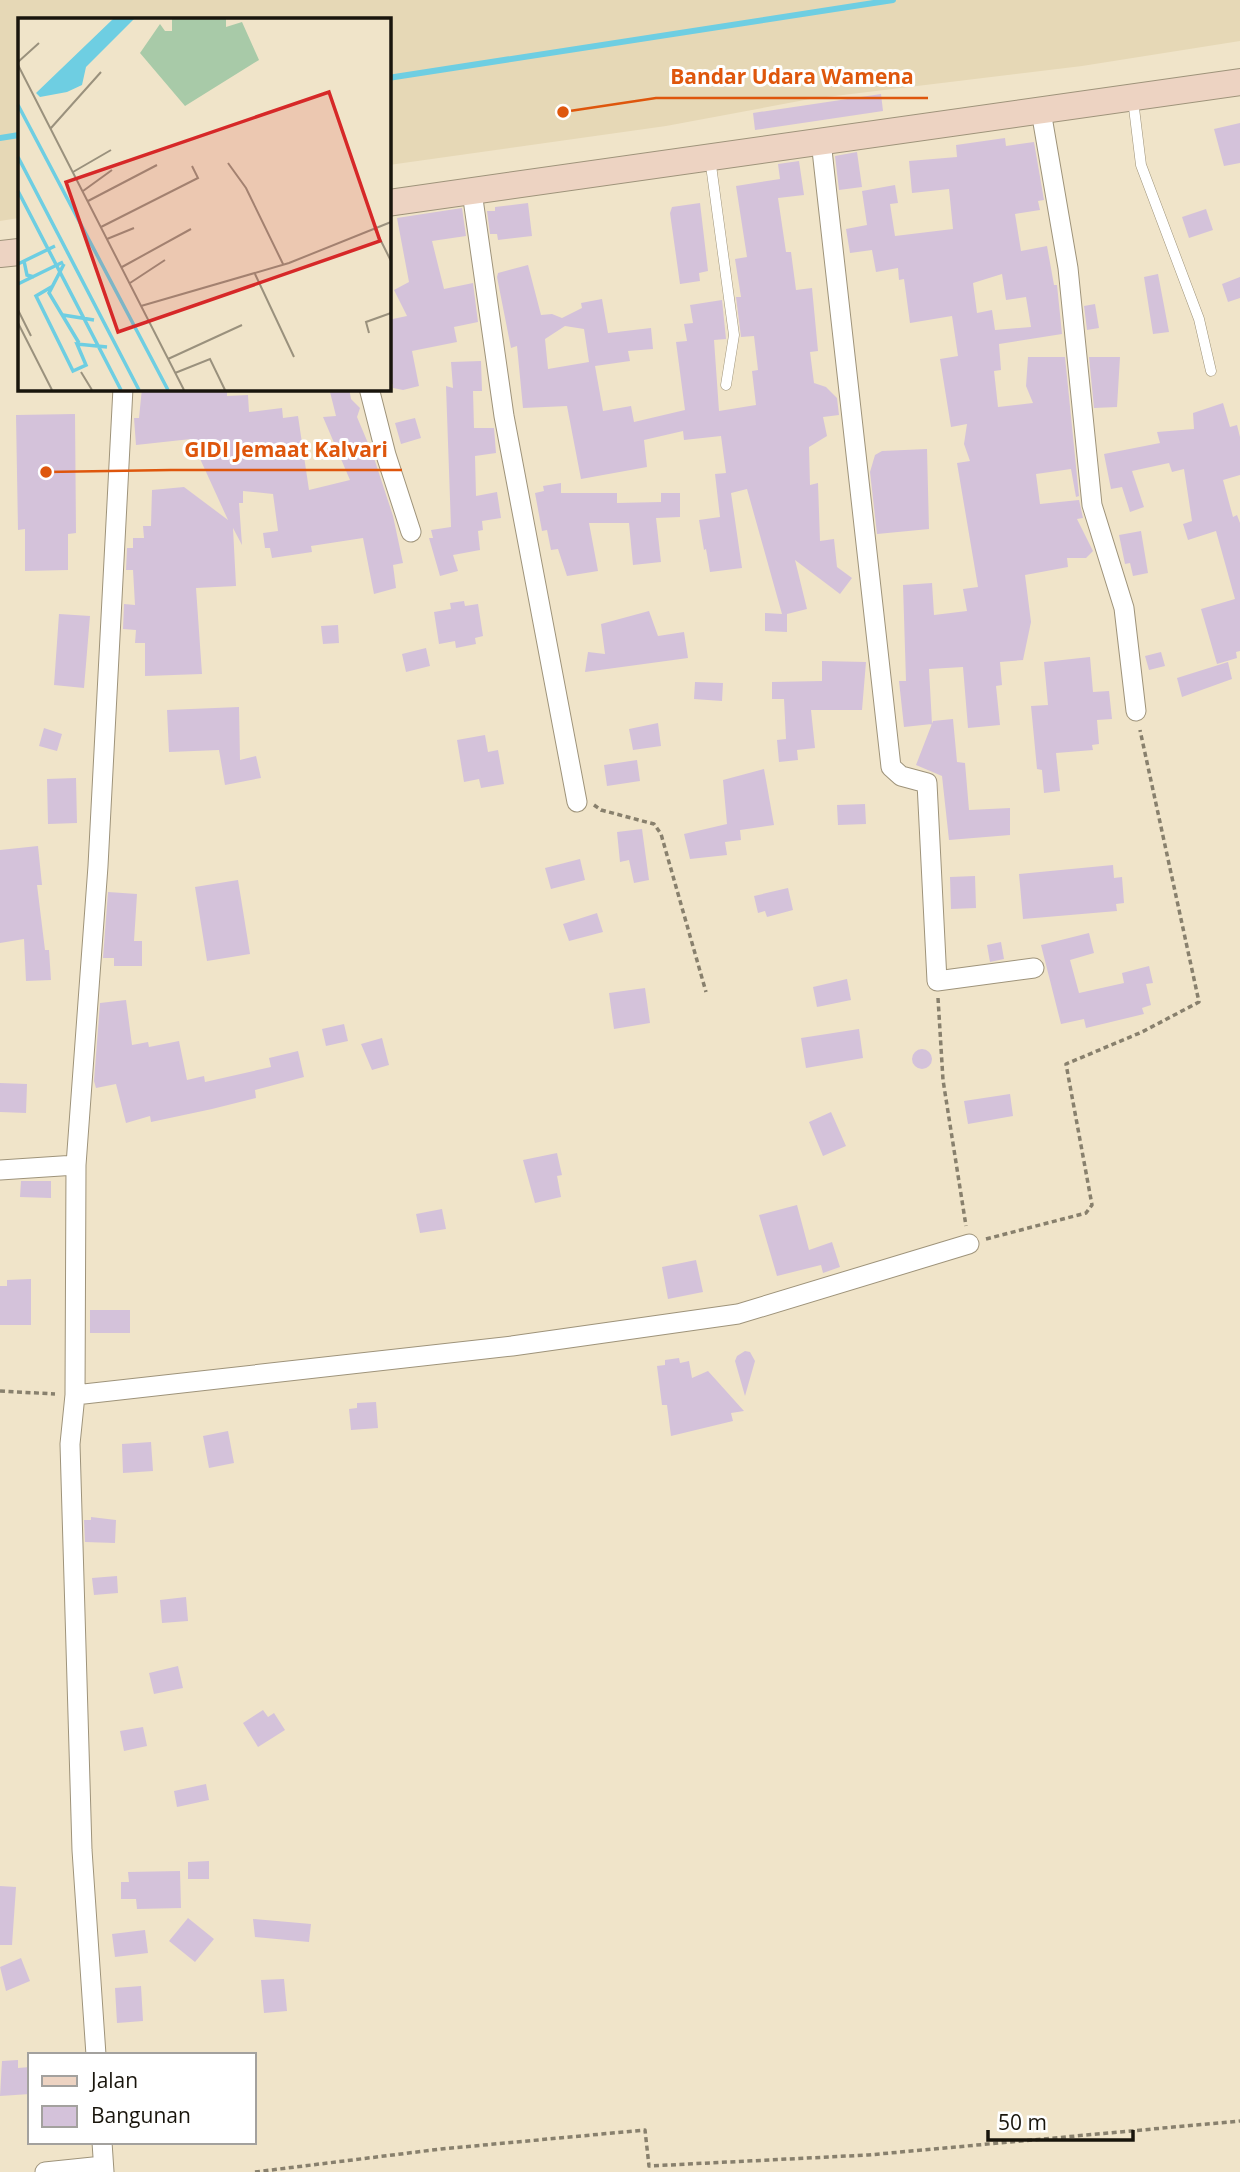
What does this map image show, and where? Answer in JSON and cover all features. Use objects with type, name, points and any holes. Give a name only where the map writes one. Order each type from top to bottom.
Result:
[{"type":"main road","points":[[390,203],[1240,82]]},
{"type":"main road","points":[[0,254],[18,252]]},
{"type":"street","points":[[1041,111],[1068,268],[1092,505],[1124,608],[1136,711]]},
{"type":"street","points":[[821,141],[891,767],[901,776],[927,783],[937,981],[1034,968]]},
{"type":"street","points":[[472,192],[504,416],[577,802]]},
{"type":"street","points":[[96,2053],[82,1850],[70,1444],[75,1395],[76,1165],[97,866],[123,390]]},
{"type":"street","points":[[370,390],[386,455],[411,532]]},
{"type":"street","points":[[0,1170],[76,1165]]},
{"type":"street","points":[[75,1395],[512,1346],[738,1314],[969,1244]]},
{"type":"street","points":[[45,2172],[104,2169],[102,2144]]},
{"type":"lane","points":[[1132,97],[1141,164],[1199,319],[1211,371]]},
{"type":"lane","points":[[710,157],[734,335],[726,385]]},
{"type":"path","points":[[937,981],[943,1080],[969,1244],[1086,1213],[1092,1205],[1066,1064],[1142,1032],[1199,1002],[1136,711]]},
{"type":"path","points":[[577,802],[589,800],[601,810],[654,824],[661,834],[706,992]]},
{"type":"path","points":[[0,1391],[75,1395]]},
{"type":"path","points":[[255,2172],[441,2149],[645,2130],[649,2166],[868,2155],[1240,2121]]},
{"type":"shaded area","points":[[0,0],[1240,0],[1240,41],[1082,66],[810,99],[666,126],[390,165],[390,18],[18,18],[18,218],[0,221]]},
{"type":"building","points":[[881,94],[883,111],[755,130],[753,113]]},
{"type":"building","points":[[1240,123],[1240,163],[1224,166],[1214,129]]},
{"type":"building","points":[[1005,138],[1006,146],[1034,142],[1044,200],[1038,201],[1040,210],[1015,214],[1021,251],[1047,246],[1054,285],[1057,285],[1062,334],[999,344],[1001,370],[994,371],[998,407],[1033,403],[1026,386],[1028,357],[1065,357],[1079,496],[1076,497],[1071,469],[1036,474],[1040,504],[1079,500],[1083,518],[1077,519],[1093,551],[1086,558],[1067,558],[1068,567],[1025,575],[1031,622],[1023,660],[1000,662],[1002,685],[996,686],[1000,725],[968,728],[963,667],[929,669],[932,724],[904,727],[899,681],[906,681],[903,585],[932,583],[934,615],[967,611],[963,589],[978,587],[957,463],[970,461],[964,444],[967,424],[951,427],[940,359],[958,356],[952,316],[910,323],[904,279],[899,280],[898,268],[876,272],[872,250],[850,253],[846,229],[867,225],[862,191],[895,185],[898,203],[890,204],[895,236],[953,229],[949,189],[912,193],[909,161],[957,157],[956,145]],"holes":[[[1002,274],[1006,300],[1026,297],[1031,327],[995,330],[992,310],[977,313],[973,283]]]},
{"type":"building","points":[[857,152],[862,187],[839,190],[835,156]]},
{"type":"building","points":[[799,161],[804,195],[778,198],[786,252],[791,252],[796,290],[812,288],[818,351],[810,352],[814,383],[826,387],[837,398],[839,415],[823,417],[827,436],[809,447],[810,485],[818,483],[820,541],[834,539],[837,567],[852,578],[840,594],[795,560],[807,609],[787,614],[787,632],[765,631],[765,613],[782,614],[747,489],[731,493],[742,568],[710,572],[699,520],[720,517],[715,474],[726,473],[721,436],[684,440],[683,431],[644,440],[647,467],[581,479],[567,406],[523,408],[517,346],[511,348],[497,277],[498,273],[528,265],[541,315],[552,314],[562,318],[582,308],[581,303],[602,299],[608,333],[651,328],[653,349],[628,351],[630,361],[595,366],[603,411],[631,406],[634,422],[685,410],[676,342],[687,341],[684,324],[693,323],[690,305],[722,300],[726,339],[714,340],[719,411],[756,405],[752,371],[758,370],[754,336],[741,337],[736,297],[741,297],[735,259],[747,257],[736,186],[780,179],[778,164]],"holes":[[[565,326],[584,329],[589,362],[548,369],[545,339]]]},
{"type":"building","points":[[528,203],[532,236],[498,240],[497,234],[490,234],[487,211],[495,211],[495,207]]},
{"type":"building","points":[[700,203],[708,271],[699,273],[700,281],[680,284],[670,213],[672,207]]},
{"type":"building","points":[[462,208],[466,236],[432,241],[444,289],[473,283],[478,322],[454,327],[457,342],[412,351],[419,386],[403,390],[390,385],[390,320],[407,316],[394,290],[409,282],[397,218]]},
{"type":"building","points":[[1206,209],[1213,230],[1189,238],[1182,217]]},
{"type":"building","points":[[1158,274],[1169,332],[1153,334],[1144,277]]},
{"type":"building","points":[[1240,277],[1240,298],[1228,302],[1222,284]]},
{"type":"building","points":[[1095,304],[1099,328],[1087,330],[1084,306]]},
{"type":"building","points":[[1089,357],[1120,357],[1117,407],[1094,408]]},
{"type":"building","points":[[481,361],[482,391],[473,391],[474,428],[494,428],[496,453],[475,456],[476,496],[497,492],[501,518],[482,521],[483,530],[478,531],[480,550],[453,555],[458,571],[440,576],[429,538],[433,538],[431,530],[451,527],[446,386],[453,388],[451,362]]},
{"type":"building","points":[[142,390],[227,390],[227,396],[248,395],[249,412],[282,408],[283,418],[298,416],[309,490],[350,480],[323,417],[336,416],[330,390],[349,390],[351,399],[360,408],[357,417],[393,516],[403,563],[393,565],[396,588],[374,594],[363,538],[311,546],[312,552],[272,558],[270,548],[265,548],[263,533],[278,531],[273,494],[243,491],[243,503],[239,503],[242,545],[233,528],[236,586],[196,588],[202,674],[145,676],[145,643],[135,643],[136,630],[123,629],[124,604],[135,605],[133,570],[126,570],[127,548],[133,548],[133,538],[144,538],[143,526],[151,526],[152,490],[184,487],[228,520],[191,439],[136,445],[134,418],[139,418]]},
{"type":"building","points":[[1223,403],[1230,427],[1237,425],[1240,437],[1240,475],[1223,480],[1233,517],[1237,515],[1240,523],[1240,651],[1236,652],[1237,658],[1217,664],[1201,609],[1235,599],[1216,531],[1188,540],[1183,524],[1192,521],[1184,469],[1172,472],[1169,463],[1132,471],[1144,507],[1130,512],[1122,487],[1111,489],[1104,454],[1160,443],[1157,432],[1194,429],[1193,413]]},
{"type":"building","points":[[75,414],[76,533],[68,534],[68,570],[25,571],[25,529],[18,530],[16,415]]},
{"type":"building","points":[[415,418],[421,438],[401,444],[395,423]]},
{"type":"building","points":[[927,449],[929,529],[877,534],[870,472],[875,455],[882,451]]},
{"type":"building","points":[[561,483],[561,493],[617,493],[617,503],[661,502],[661,493],[680,493],[680,517],[656,518],[661,562],[633,565],[629,523],[589,523],[598,571],[567,576],[558,549],[551,550],[547,530],[542,531],[535,493],[544,491],[543,486]]},
{"type":"building","points":[[1141,531],[1148,573],[1133,576],[1130,563],[1125,564],[1119,535]]},
{"type":"building","points":[[464,601],[465,606],[478,604],[483,636],[475,638],[476,644],[456,648],[455,641],[439,644],[434,612],[451,609],[450,603]]},
{"type":"building","points":[[649,611],[658,636],[684,632],[688,658],[585,672],[588,652],[605,654],[601,624]]},
{"type":"building","points":[[59,614],[90,616],[84,688],[54,685]]},
{"type":"building","points":[[338,625],[339,643],[323,644],[321,626]]},
{"type":"building","points":[[426,648],[430,666],[406,672],[402,654]]},
{"type":"building","points":[[1161,652],[1165,666],[1149,670],[1145,656]]},
{"type":"building","points":[[1090,657],[1093,692],[1109,691],[1112,719],[1097,720],[1099,744],[1092,745],[1093,750],[1056,753],[1060,791],[1044,793],[1042,770],[1037,769],[1031,706],[1048,705],[1044,662]]},
{"type":"building","points":[[822,661],[866,662],[862,710],[811,710],[815,748],[797,750],[798,760],[779,762],[777,740],[786,739],[784,699],[772,699],[772,682],[822,681]]},
{"type":"building","points":[[1228,662],[1232,679],[1182,697],[1177,678]]},
{"type":"building","points":[[695,682],[723,683],[722,701],[694,699]]},
{"type":"building","points":[[239,707],[240,760],[256,756],[261,778],[225,785],[219,750],[169,752],[167,710]]},
{"type":"building","points":[[953,719],[957,762],[965,763],[969,810],[1010,808],[1010,835],[949,840],[942,776],[916,765],[933,721]]},
{"type":"building","points":[[658,723],[661,746],[633,750],[629,729]]},
{"type":"building","points":[[44,728],[62,734],[57,751],[39,746]]},
{"type":"building","points":[[485,735],[488,752],[498,750],[504,784],[481,788],[479,779],[464,782],[457,740]]},
{"type":"building","points":[[637,760],[640,781],[607,786],[604,765]]},
{"type":"building","points":[[764,769],[774,825],[740,830],[741,840],[725,842],[727,855],[690,859],[684,834],[727,824],[723,780]]},
{"type":"building","points":[[76,778],[77,823],[48,824],[47,779]]},
{"type":"building","points":[[865,804],[866,824],[838,825],[837,805]]},
{"type":"building","points":[[642,829],[649,880],[634,883],[629,860],[620,862],[617,832]]},
{"type":"building","points":[[38,846],[42,885],[37,885],[45,950],[49,950],[51,980],[26,981],[24,939],[0,943],[0,850]]},
{"type":"building","points":[[580,859],[585,880],[551,889],[545,868]]},
{"type":"building","points":[[1113,865],[1114,878],[1122,877],[1124,903],[1116,904],[1117,911],[1023,919],[1019,874]]},
{"type":"building","points":[[975,876],[976,908],[951,909],[950,877]]},
{"type":"building","points":[[238,880],[250,954],[207,961],[195,887]]},
{"type":"building","points":[[788,888],[793,910],[767,917],[765,911],[758,913],[754,896]]},
{"type":"building","points":[[108,892],[137,894],[134,941],[142,941],[142,966],[114,966],[114,958],[103,958]]},
{"type":"building","points":[[597,913],[603,932],[569,941],[563,924]]},
{"type":"building","points":[[1089,933],[1094,953],[1070,960],[1079,993],[1124,983],[1122,973],[1149,966],[1153,983],[1146,984],[1151,1005],[1142,1008],[1144,1014],[1086,1028],[1084,1019],[1061,1024],[1041,945]]},
{"type":"building","points":[[1001,942],[1004,959],[990,962],[987,945]]},
{"type":"building","points":[[847,979],[851,1000],[817,1007],[813,987]]},
{"type":"building","points":[[645,988],[650,1023],[614,1029],[609,993]]},
{"type":"building","points":[[126,1000],[132,1045],[148,1042],[149,1047],[179,1041],[187,1080],[204,1076],[205,1082],[271,1067],[269,1058],[298,1051],[304,1077],[255,1090],[256,1098],[151,1122],[150,1116],[126,1123],[116,1084],[96,1088],[94,1081],[100,1003]]},
{"type":"building","points":[[344,1024],[348,1041],[326,1046],[322,1029]]},
{"type":"building","points":[[859,1029],[863,1058],[806,1068],[801,1038]]},
{"type":"building","points":[[382,1038],[389,1065],[372,1070],[361,1044]]},
{"type":"building","points":[[918,1049],[926,1049],[932,1059],[926,1069],[918,1069],[912,1063],[912,1055]]},
{"type":"building","points":[[0,1083],[27,1084],[26,1113],[0,1112]]},
{"type":"building","points":[[1010,1094],[1013,1116],[968,1124],[964,1101]]},
{"type":"building","points":[[831,1112],[846,1146],[823,1156],[809,1122]]},
{"type":"building","points":[[557,1153],[562,1175],[557,1176],[561,1197],[535,1203],[523,1160]]},
{"type":"building","points":[[21,1181],[51,1181],[51,1198],[20,1197]]},
{"type":"building","points":[[797,1205],[809,1250],[832,1242],[840,1267],[823,1273],[821,1265],[777,1276],[759,1215]]},
{"type":"building","points":[[442,1209],[446,1229],[420,1233],[416,1214]]},
{"type":"building","points":[[696,1260],[703,1292],[668,1299],[662,1267]]},
{"type":"building","points":[[31,1279],[31,1325],[0,1325],[0,1286],[7,1286],[7,1280]]},
{"type":"building","points":[[90,1310],[130,1310],[130,1333],[90,1333]]},
{"type":"building","points":[[745,1351],[750,1352],[755,1361],[745,1396],[735,1361],[737,1356]]},
{"type":"building","points":[[679,1358],[680,1363],[689,1361],[692,1378],[708,1371],[744,1411],[731,1413],[733,1421],[671,1436],[667,1405],[662,1405],[657,1366],[665,1365],[665,1360]]},
{"type":"building","points":[[376,1402],[378,1428],[351,1430],[349,1409],[357,1408],[357,1403]]},
{"type":"building","points":[[228,1431],[234,1463],[209,1468],[203,1436]]},
{"type":"building","points":[[151,1442],[153,1471],[123,1473],[122,1444]]},
{"type":"building","points":[[91,1517],[116,1520],[115,1543],[85,1542],[84,1520],[91,1520]]},
{"type":"building","points":[[117,1576],[118,1593],[94,1595],[92,1578]]},
{"type":"building","points":[[186,1597],[188,1621],[162,1623],[160,1600]]},
{"type":"building","points":[[178,1666],[183,1688],[154,1694],[149,1673]]},
{"type":"building","points":[[263,1710],[268,1717],[274,1713],[285,1730],[258,1747],[243,1723]]},
{"type":"building","points":[[143,1727],[147,1746],[124,1751],[120,1731]]},
{"type":"building","points":[[206,1784],[209,1800],[177,1807],[174,1791]]},
{"type":"building","points":[[209,1861],[209,1879],[188,1879],[188,1862]]},
{"type":"building","points":[[180,1871],[181,1908],[137,1909],[136,1899],[121,1899],[121,1882],[129,1882],[128,1872]]},
{"type":"building","points":[[0,1886],[16,1887],[12,1945],[0,1945]]},
{"type":"building","points":[[188,1918],[214,1939],[195,1962],[169,1941]]},
{"type":"building","points":[[253,1919],[311,1924],[309,1942],[255,1937]]},
{"type":"building","points":[[145,1930],[148,1953],[115,1957],[112,1934]]},
{"type":"building","points":[[21,1958],[30,1981],[6,1991],[0,1967]]},
{"type":"building","points":[[284,1979],[287,2011],[264,2013],[261,1980]]},
{"type":"building","points":[[141,1986],[143,2021],[117,2023],[115,1988]]},
{"type":"building","points":[[18,2060],[18,2068],[28,2067],[28,2094],[0,2096],[2,2061]]},
{"type":"waterway","points":[[390,78],[893,0]]},
{"type":"waterway","points":[[0,138],[18,135]]},
{"type":"place","name":"Bandar Udara Wamena","points":[[563,112]]},
{"type":"place","name":"GIDI Jemaat Kalvari","points":[[46,472]]}]
